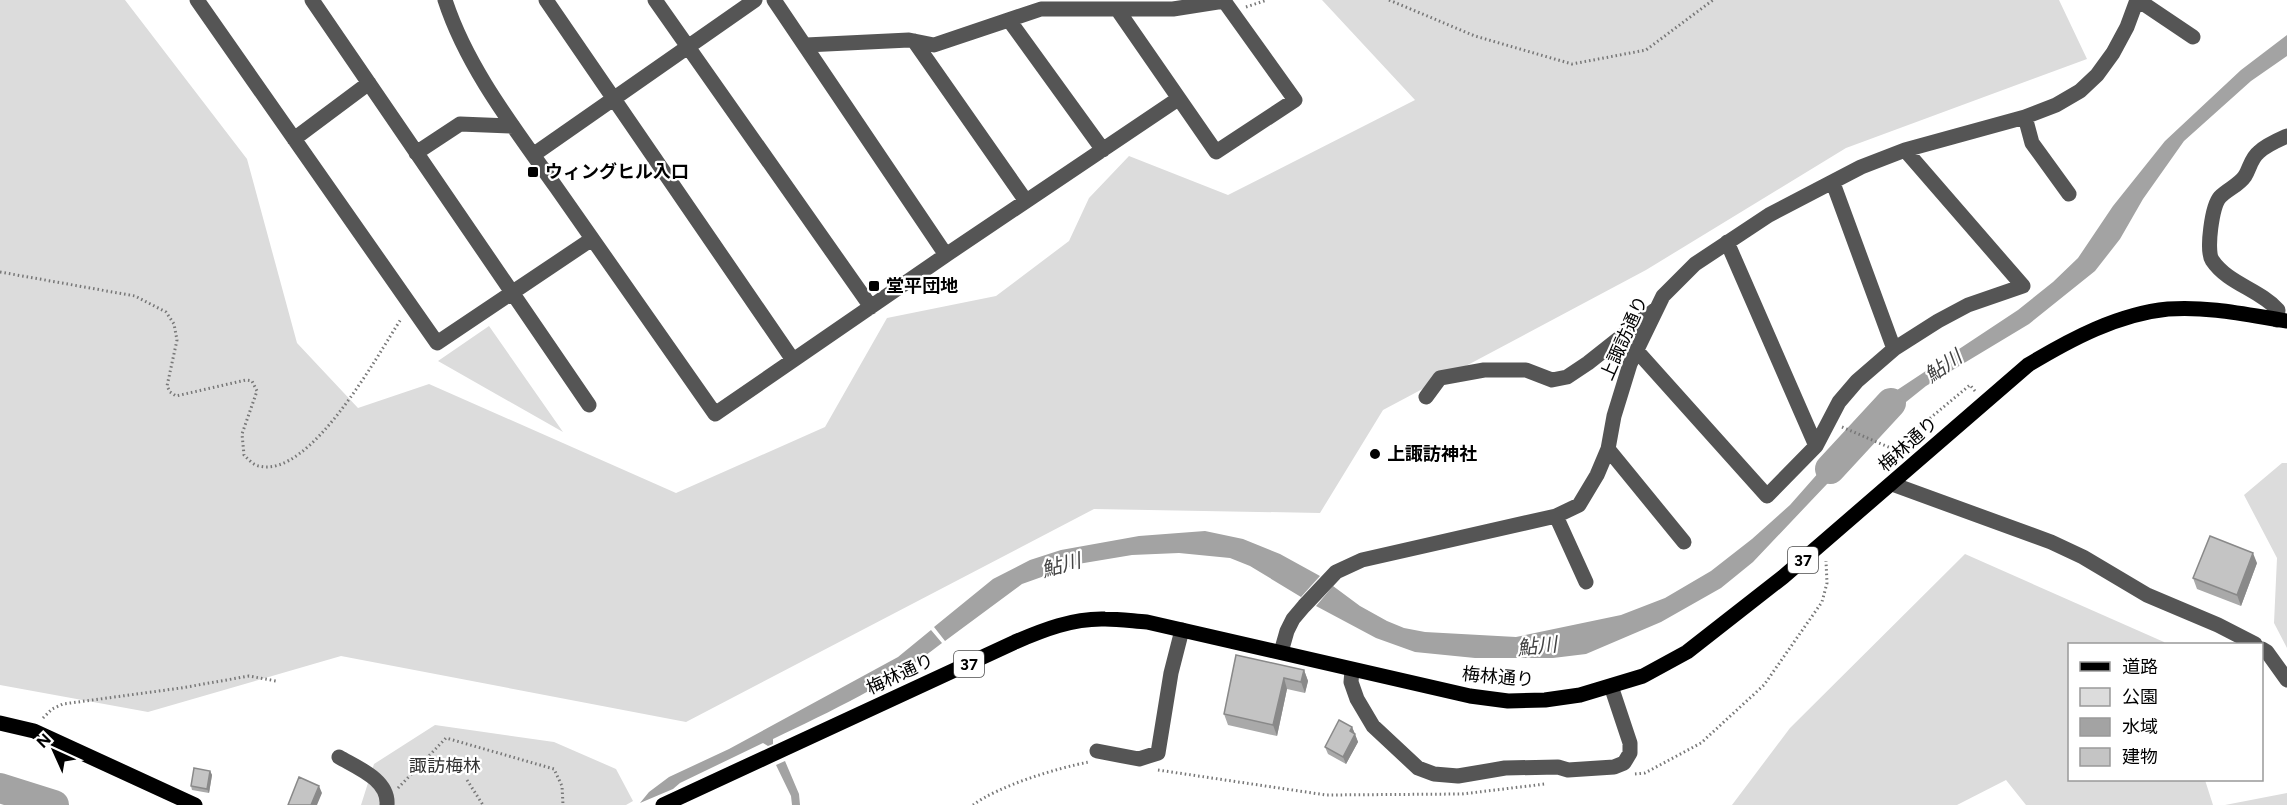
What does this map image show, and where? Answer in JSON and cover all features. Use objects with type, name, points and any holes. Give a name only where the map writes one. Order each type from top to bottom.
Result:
[{"type":"main road","name":"梅林通り","points":[[668,802],[1043,630],[1077,621],[1104,619],[1147,622],[1434,689],[1508,701],[1545,700],[1580,695],[1611,686],[1643,676],[1688,651],[1783,578],[2028,365],[2067,341],[2134,316],[2168,309],[2234,311],[2282,320]]},
{"type":"main road","points":[[0,723],[34,731],[195,805]]},
{"type":"street","points":[[197,0],[436,343],[592,239]]},
{"type":"street","points":[[312,0],[589,405]]},
{"type":"street","points":[[446,0],[453,24],[513,126],[715,414],[1178,99]]},
{"type":"street","points":[[546,0],[793,360]]},
{"type":"street","points":[[655,0],[871,307]]},
{"type":"street","points":[[533,155],[755,0]]},
{"type":"street","points":[[774,0],[946,255]]},
{"type":"street","points":[[2138,0],[2193,37]]},
{"type":"street","name":"上諏訪通り","points":[[1281,652],[1287,631],[1304,606],[1330,577],[1345,567],[1362,560],[1556,516],[1579,505],[1597,475],[1608,449],[1614,416],[1630,364],[1663,296],[1695,264],[1769,215],[1861,167],[1905,150],[2025,117],[2056,105],[2080,91],[2097,75],[2118,45],[2138,0]]},
{"type":"street","points":[[806,45],[914,41],[934,45],[1041,9],[1117,9],[1173,9],[1224,1],[1295,100],[1216,152],[1117,9]]},
{"type":"street","points":[[1009,20],[1103,150]]},
{"type":"street","points":[[914,41],[1026,201]]},
{"type":"street","points":[[294,139],[369,82]]},
{"type":"street","points":[[2025,117],[2032,143],[2069,194]]},
{"type":"street","points":[[416,153],[460,124],[513,126]]},
{"type":"street","points":[[2282,320],[2278,310],[2270,301],[2226,276],[2210,257],[2209,250],[2214,209],[2220,197],[2240,182],[2253,157],[2260,150],[2287,136]]},
{"type":"street","points":[[1637,351],[1767,496],[1816,446],[1839,402],[1857,381],[1894,349],[1968,305],[2023,286],[1905,150]]},
{"type":"street","points":[[1833,183],[1894,349]]},
{"type":"street","points":[[1727,242],[1816,446]]},
{"type":"street","points":[[1426,397],[1440,378],[1484,370],[1526,370],[1552,380],[1567,377],[1658,308]]},
{"type":"street","points":[[1608,449],[1684,542]]},
{"type":"street","points":[[1892,484],[2051,542],[2083,557],[2147,595],[2218,625],[2251,643]]},
{"type":"street","points":[[1556,516],[1586,582]]},
{"type":"street","points":[[1097,757],[1139,759],[1158,753],[1171,673],[1182,630]]},
{"type":"street","points":[[2263,650],[2287,680]]},
{"type":"street","points":[[1352,670],[1351,682],[1357,699],[1373,726],[1418,768],[1434,774],[1458,776],[1505,768],[1558,767],[1568,770],[1614,767],[1624,763],[1630,753],[1630,744],[1611,686]]},
{"type":"street","points":[[339,757],[376,780],[385,789],[388,796],[387,805]]},
{"type":"path","points":[[1246,7],[1267,0]]},
{"type":"path","points":[[1389,0],[1475,36],[1572,64],[1646,50],[1713,0]]},
{"type":"path","points":[[0,272],[135,296],[166,312],[174,324],[177,340],[166,386],[170,392],[176,396],[246,380],[252,381],[257,391],[242,434],[244,455],[256,466],[272,468],[295,459],[337,416],[402,317]]},
{"type":"path","points":[[1840,426],[1893,449],[1970,385],[1975,390],[1967,398]]},
{"type":"path","points":[[1634,774],[1645,773],[1701,743],[1764,685],[1822,602],[1827,583],[1826,553]]},
{"type":"path","points":[[34,731],[39,721],[52,709],[63,704],[249,676],[276,681]]},
{"type":"path","points":[[395,792],[416,767],[446,738],[554,768],[562,786],[563,805]]},
{"type":"path","points":[[973,805],[980,799],[1025,780],[1097,757]]},
{"type":"path","points":[[1149,769],[1326,795],[1462,794],[1553,783]]},
{"type":"path","points":[[467,780],[483,805]]},
{"type":"green space","points":[[0,0],[125,0],[247,159],[297,343],[358,408],[429,384],[676,493],[825,427],[887,318],[996,296],[1069,241],[1089,198],[1129,156],[1228,195],[1415,100],[1322,0],[2059,0],[2087,59],[1846,148],[1646,270],[1383,410],[1320,513],[1094,509],[686,722],[341,656],[148,712],[0,685]]},
{"type":"green space","points":[[489,326],[563,432],[438,361]]},
{"type":"green space","points":[[2282,463],[2287,463],[2287,648],[2274,623],[2277,558],[2244,495]]},
{"type":"green space","points":[[1965,554],[2164,643],[2068,643],[2068,781],[2205,781],[2213,805],[2026,805],[2006,780],[1957,805],[1732,805],[1790,728]]},
{"type":"green space","name":"諏訪梅林","points":[[435,725],[554,742],[616,769],[633,801],[626,805],[361,805],[374,764]]},
{"type":"green space","points":[[2287,793],[2287,805],[2225,805]]},
{"type":"water","points":[[2287,35],[2287,56],[2251,81],[2184,141],[2143,199],[2120,239],[2095,271],[2029,324],[1926,386],[1896,410],[1872,436],[1855,429],[1879,402],[2018,310],[2053,282],[2078,258],[2113,206],[2165,141],[2241,70]]},
{"type":"water","points":[[1850,437],[1865,444],[1753,562],[1721,588],[1661,622],[1586,654],[1553,658],[1475,658],[1415,652],[1376,638],[1316,606],[1333,586],[1360,606],[1404,628],[1425,632],[1516,637],[1621,615],[1665,598],[1711,571],[1790,505]]},
{"type":"water","points":[[1205,531],[1243,539],[1280,554],[1320,576],[1301,597],[1250,566],[1230,558],[1179,553],[1132,555],[1078,564],[1022,584],[945,641],[934,627],[993,579],[1030,560],[1061,550],[1139,536]]},
{"type":"water","points":[[931,630],[942,643],[882,684],[773,739],[773,744],[768,746],[763,743],[680,783],[673,789],[640,803],[649,792],[669,777],[729,749],[898,657]]},
{"type":"water","points":[[785,761],[799,794],[800,805],[792,805],[791,796],[776,765]]},
{"type":"building","points":[[2210,536],[2253,553],[2237,595],[2193,578]]},
{"type":"building","points":[[1236,655],[1304,670],[1301,682],[1284,678],[1273,725],[1224,714]]},
{"type":"building","points":[[1339,720],[1352,727],[1350,731],[1355,734],[1343,757],[1325,747]]},
{"type":"building","points":[[194,768],[210,771],[207,789],[191,786]]},
{"type":"building","points":[[299,777],[319,786],[311,805],[288,805]]},
{"type":"waterway","name":"鮎川","points":[[1830,469],[1891,403]]},
{"type":"waterway","name":"鮎川","points":[[0,788],[54,805]]},
{"type":"place","name":"ウィングヒル入口","points":[[533,172]]},
{"type":"place","name":"堂平団地","points":[[874,286]]},
{"type":"place","name":"上諏訪神社","points":[[1375,454]]}]
